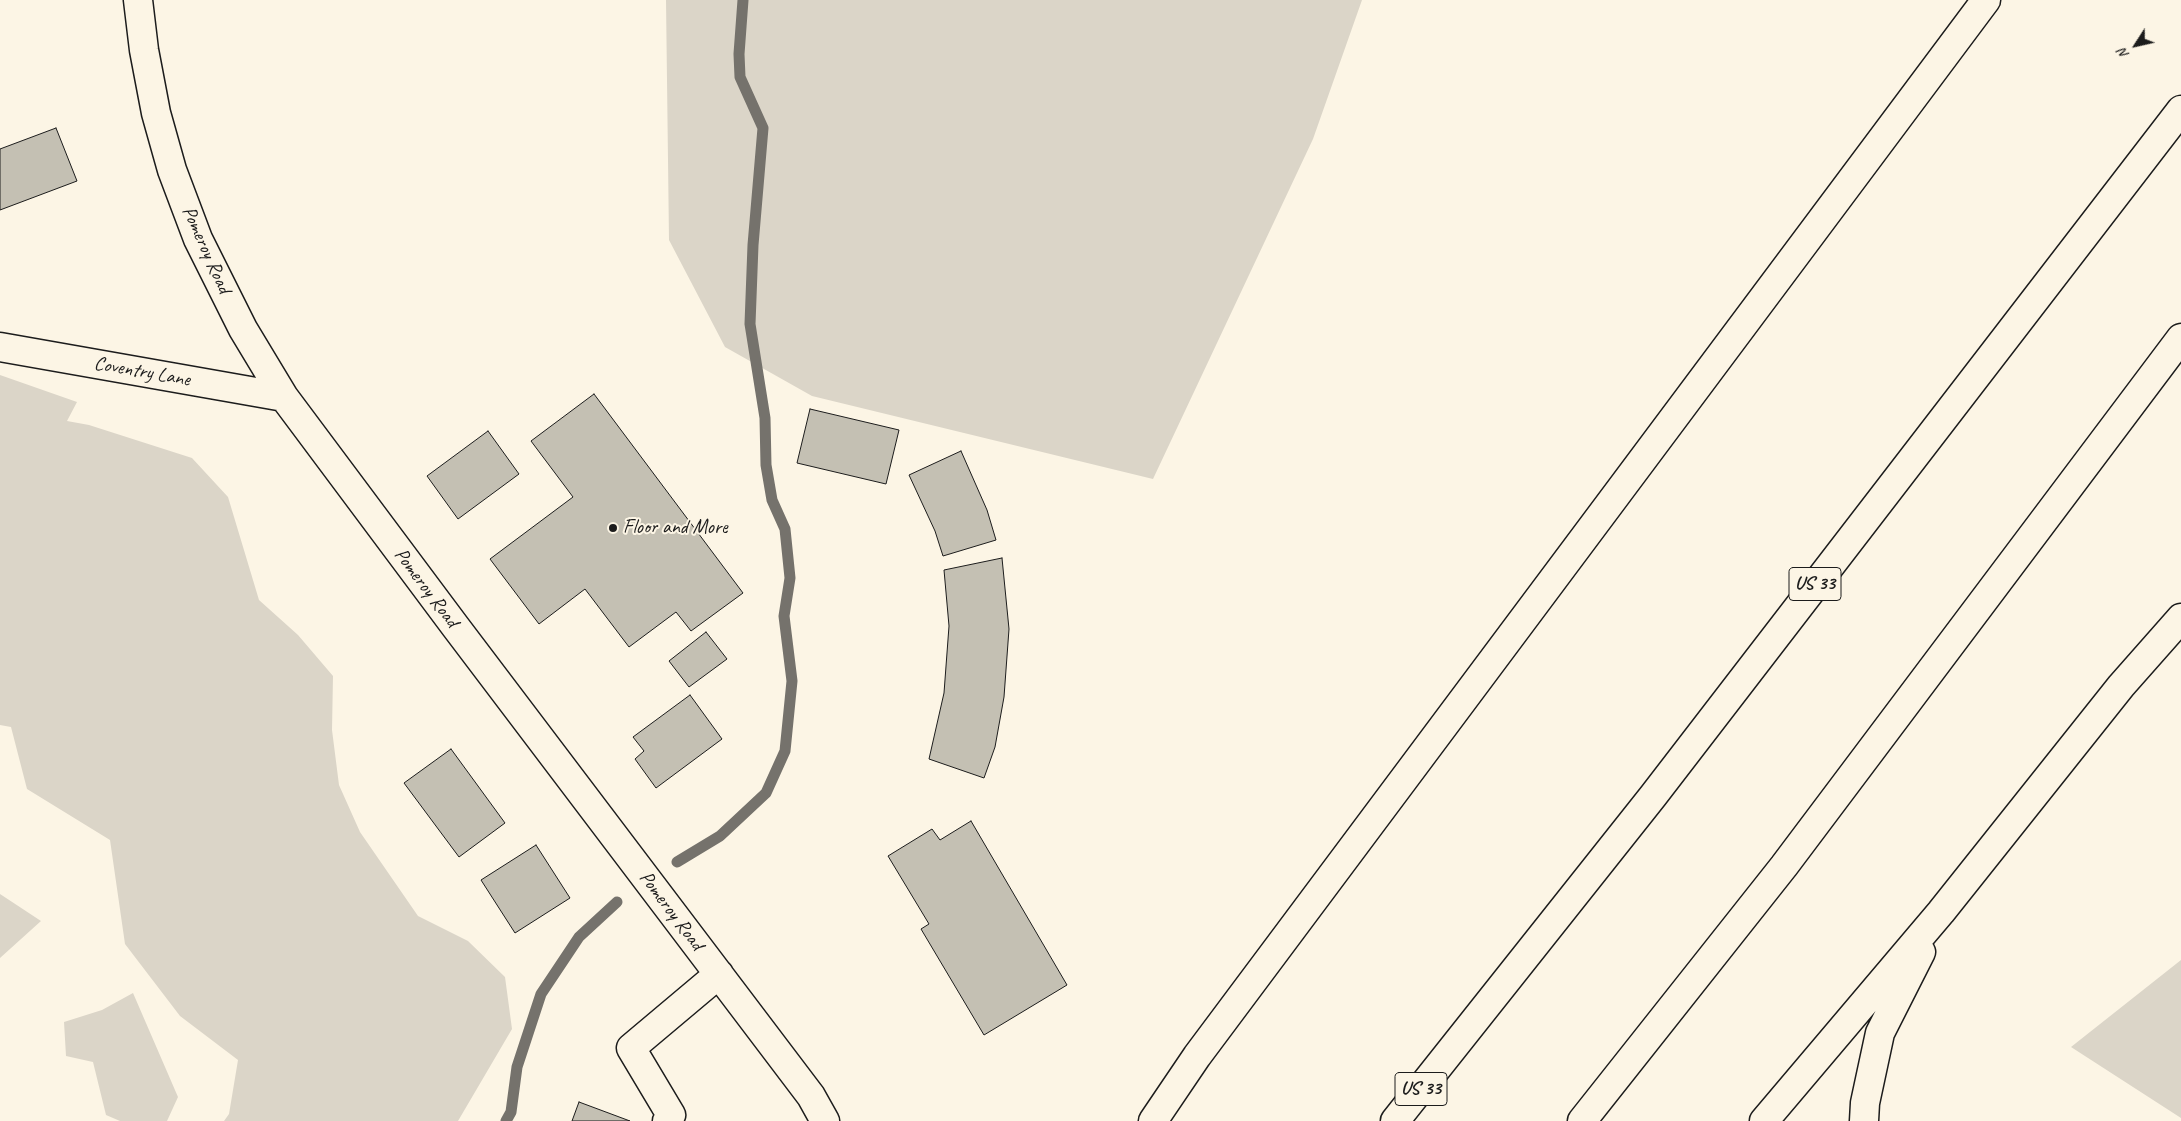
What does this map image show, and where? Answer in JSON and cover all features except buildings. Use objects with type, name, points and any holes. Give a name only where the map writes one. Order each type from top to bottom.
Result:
[{"type":"main road","name":"Pomeroy Road","points":[[138,0],[144,50],[156,113],[172,170],[198,239],[243,329],[284,396],[455,626],[720,974],[811,1096],[825,1121]]},
{"type":"main road","points":[[1153,1121],[1203,1048],[1986,0]]},
{"type":"main road","name":"US 33","points":[[1395,1121],[1653,796],[2181,110]]},
{"type":"main road","points":[[1582,1120],[1784,866],[2181,338]]},
{"type":"main road","name":"Coventry Lane","points":[[0,347],[284,396]]},
{"type":"main road","points":[[1764,1121],[1942,912],[2121,686],[2181,618]]},
{"type":"main road","points":[[1864,1121],[1865,1103],[1880,1033],[1942,912]]},
{"type":"main road","points":[[667,1121],[671,1115],[631,1048],[720,974]]},
{"type":"shaded area","points":[[666,0],[1362,0],[1313,139],[1153,479],[812,396],[725,347],[669,240]]},
{"type":"shaded area","points":[[0,375],[77,402],[67,421],[89,425],[192,458],[228,497],[259,600],[298,635],[333,676],[332,730],[339,785],[360,832],[418,916],[468,941],[505,977],[512,1029],[458,1121],[224,1121],[229,1114],[238,1060],[180,1016],[125,944],[110,840],[27,789],[11,727],[0,725]]},
{"type":"shaded area","points":[[0,894],[41,921],[0,958]]},
{"type":"shaded area","points":[[2181,960],[2181,1118],[2071,1047]]},
{"type":"shaded area","points":[[133,993],[178,1097],[167,1121],[120,1121],[106,1115],[93,1062],[66,1056],[64,1022],[102,1010]]},
{"type":"waterway","points":[[677,862],[720,836],[766,793],[785,751],[792,681],[784,616],[790,578],[785,529],[772,500],[766,465],[765,418],[750,324],[753,245],[763,128],[740,77],[739,54],[743,0]]},
{"type":"waterway","points":[[506,1121],[511,1112],[517,1067],[541,994],[579,937],[617,902]]},
{"type":"place","name":"Floor and More","points":[[613,528]]}]
